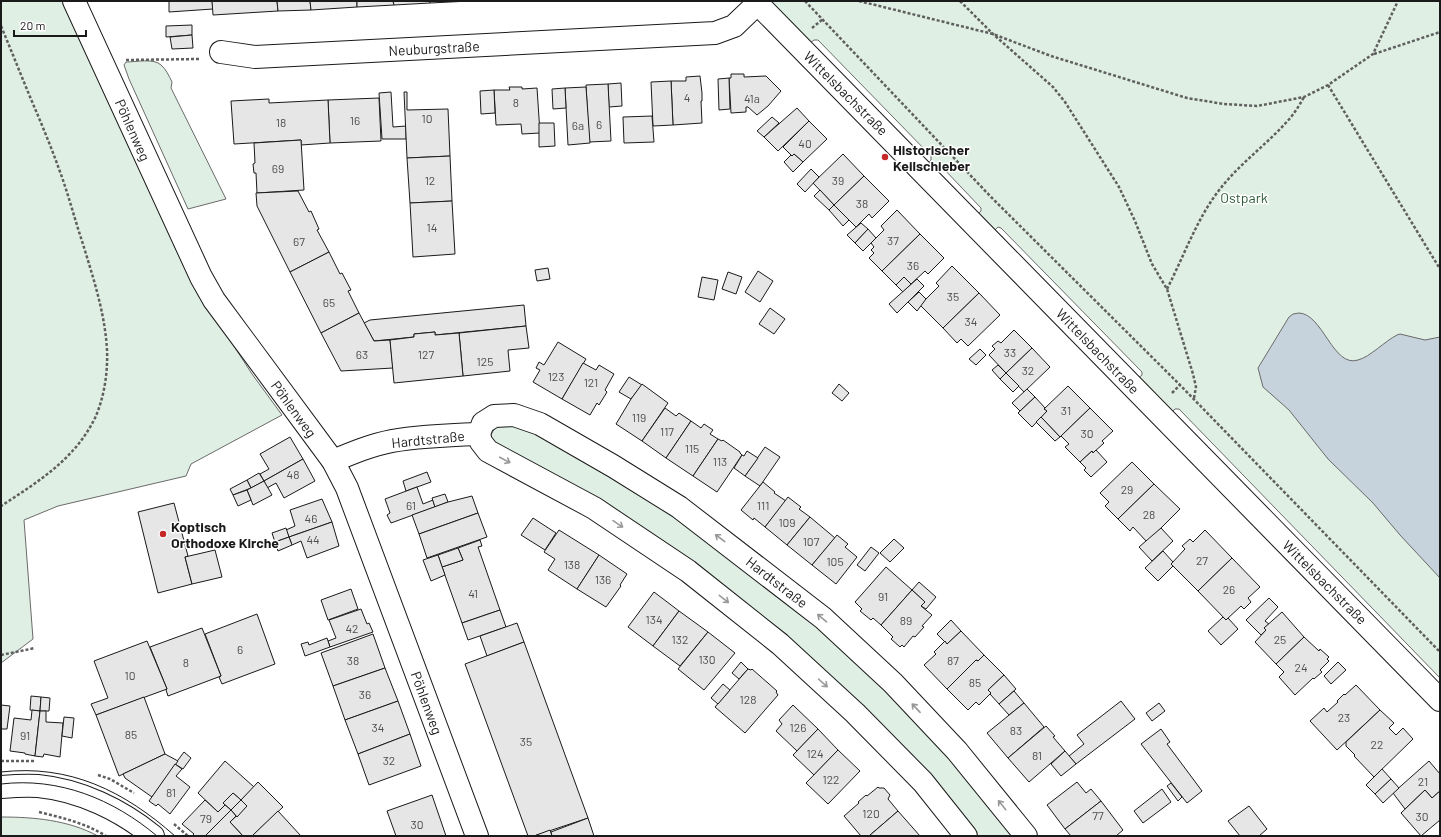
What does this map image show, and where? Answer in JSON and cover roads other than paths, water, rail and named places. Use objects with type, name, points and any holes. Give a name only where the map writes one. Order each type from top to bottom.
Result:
[{"type":"street","name":"Pöhlenweg","points":[[74,1],[201,277],[214,300],[332,461],[347,488],[477,836]]},
{"type":"street","name":"Neuburgstraße","points":[[221,52],[255,57],[716,33],[734,26],[756,2]]},
{"type":"street","name":"Wittelsbachstraße","points":[[756,2],[1440,700]]},
{"type":"street","name":"Hardtstraße","points":[[966,836],[918,777],[855,713],[780,644],[688,571],[594,508],[488,451],[481,442],[479,434],[483,423],[494,416],[514,415],[540,424],[613,466],[679,507],[823,618],[893,683],[957,751],[1026,836]]},
{"type":"street","name":"Hardtstraße","points":[[332,461],[354,452],[390,442],[418,437],[479,434]]},
{"type":"street","points":[[1,787],[37,786],[58,789],[84,796],[111,808],[139,824],[153,836]]},
{"type":"tram line","points":[[1,772],[50,772],[95,784],[136,806],[175,836]]},
{"type":"tram line","points":[[1,784],[44,784],[84,794],[104,801],[122,811],[157,836]]},
{"type":"place","name":"Historischer Keilschieber","points":[[885,157]]},
{"type":"place","name":"Koptisch Orthodoxe Kirche","points":[[163,534]]},
{"type":"park label","name":"Ostpark","points":[[1244,197]]}]
